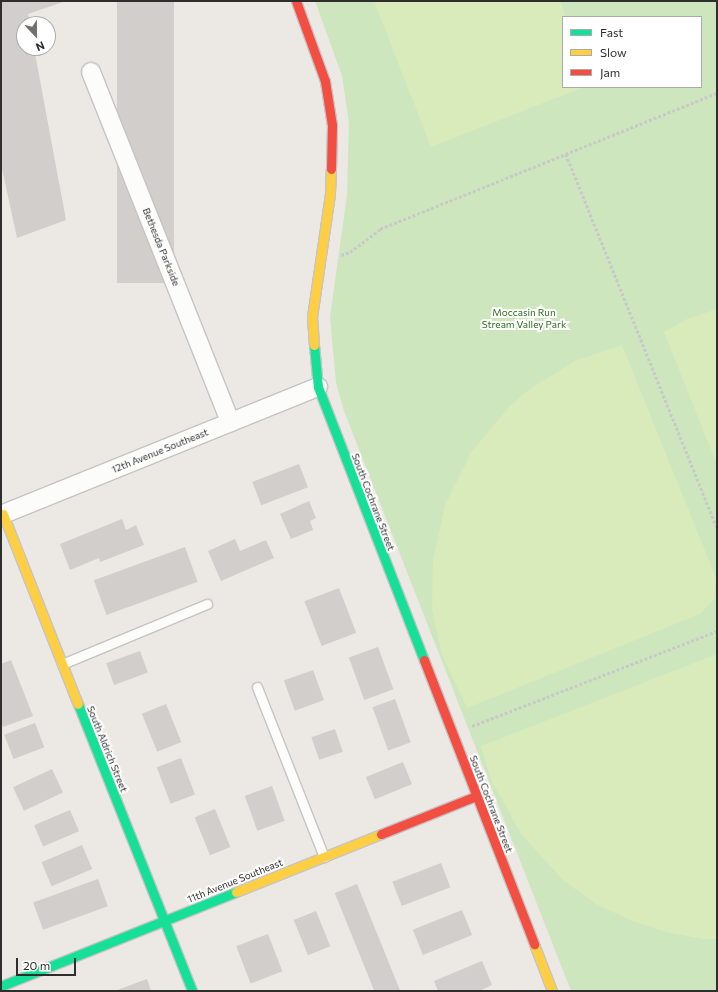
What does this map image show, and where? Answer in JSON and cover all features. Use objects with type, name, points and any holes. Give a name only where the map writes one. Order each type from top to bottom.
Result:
[{"type":"street","name":"South Cochrane Street","points":[[296,1],[325,81],[332,124],[330,193],[319,257],[312,317],[318,387],[552,991]]},
{"type":"street","name":"Bethesda Parkside","points":[[92,72],[230,422]]},
{"type":"street","name":"12th Avenue Southeast","points":[[2,514],[318,387]]},
{"type":"street","name":"South Aldrich Street","points":[[2,514],[192,991]]},
{"type":"street","name":"11th Avenue Southeast","points":[[1,986],[476,796]]},
{"type":"lane","points":[[62,664],[207,604]]},
{"type":"lane","points":[[257,687],[324,857]]},
{"type":"path","points":[[319,257],[350,252],[380,229],[717,93]]},
{"type":"path","points":[[566,154],[717,527]]},
{"type":"path","points":[[452,734],[717,631]]},
{"type":"green space","name":"Moccasin Run Stream Valley Park","points":[[315,1],[717,1],[717,991],[571,991],[344,411],[336,383],[330,317],[347,195],[349,123],[342,76]]},
{"type":"green space","points":[[374,1],[560,1],[566,16],[562,16],[562,88],[581,88],[431,147]]},
{"type":"green space","points":[[717,309],[717,465],[664,332],[687,319]]},
{"type":"green space","points":[[622,345],[716,578],[714,599],[700,614],[467,708],[442,655],[432,609],[433,560],[445,505],[472,451],[510,406],[531,388],[575,361]]},
{"type":"green space","points":[[717,654],[717,939],[703,939],[666,932],[630,920],[596,904],[564,881],[521,834],[491,780],[481,746]]},
{"type":"building","points":[[1,1],[66,1],[28,14],[28,16],[16,16],[16,56],[35,56],[66,220],[17,238],[1,164]]},
{"type":"building","points":[[117,1],[174,1],[174,283],[117,283]]},
{"type":"building","points":[[299,464],[308,487],[261,505],[252,482]]},
{"type":"building","points":[[309,501],[316,518],[310,521],[313,530],[291,539],[280,514]]},
{"type":"building","points":[[122,519],[126,530],[136,525],[144,545],[100,562],[99,558],[70,570],[60,544]]},
{"type":"building","points":[[235,539],[240,551],[266,540],[274,558],[221,581],[208,551]]},
{"type":"building","points":[[185,547],[198,582],[107,615],[94,580]]},
{"type":"building","points":[[339,588],[356,633],[322,646],[304,601]]},
{"type":"building","points":[[378,647],[393,689],[364,700],[349,658]]},
{"type":"building","points":[[140,651],[148,673],[114,685],[106,663]]},
{"type":"building","points":[[11,660],[33,716],[3,727],[1,721],[1,664]]},
{"type":"building","points":[[313,670],[324,700],[295,711],[284,681]]},
{"type":"building","points":[[395,699],[411,742],[388,750],[372,707]]},
{"type":"building","points":[[166,704],[181,742],[157,752],[142,714]]},
{"type":"building","points":[[35,723],[44,747],[14,759],[4,735]]},
{"type":"building","points":[[335,729],[343,752],[319,760],[311,737]]},
{"type":"building","points":[[181,758],[195,794],[171,804],[157,767]]},
{"type":"building","points":[[403,762],[412,784],[375,799],[366,777]]},
{"type":"building","points":[[52,769],[63,793],[24,811],[13,787]]},
{"type":"building","points":[[272,786],[285,821],[257,831],[245,796]]},
{"type":"building","points":[[215,809],[230,847],[210,855],[195,817]]},
{"type":"building","points":[[70,810],[79,831],[43,846],[34,825]]},
{"type":"building","points":[[82,845],[92,869],[52,886],[41,862]]},
{"type":"building","points":[[441,863],[450,887],[402,906],[392,882]]},
{"type":"building","points":[[98,879],[108,906],[43,930],[33,903]]},
{"type":"building","points":[[357,884],[400,991],[374,991],[335,893]]},
{"type":"building","points":[[462,910],[472,935],[423,955],[413,930]]},
{"type":"building","points":[[316,911],[330,946],[308,955],[294,920]]},
{"type":"building","points":[[268,934],[282,971],[251,984],[236,946]]},
{"type":"building","points":[[482,961],[492,985],[479,991],[438,991],[434,981]]},
{"type":"building","points":[[147,979],[151,991],[115,991]]},
{"type":"traffic: fast","points":[[314,345],[318,387],[424,660]]},
{"type":"traffic: fast","points":[[78,704],[192,991]]},
{"type":"traffic: fast","points":[[1,986],[236,892]]},
{"type":"traffic: slow","points":[[314,345],[312,317],[330,193],[331,169]]},
{"type":"traffic: slow","points":[[3,514],[78,704]]},
{"type":"traffic: slow","points":[[236,892],[381,834]]},
{"type":"traffic: slow","points":[[534,944],[552,991]]},
{"type":"traffic: jam","points":[[296,1],[325,81],[332,125],[331,169]]},
{"type":"traffic: jam","points":[[424,660],[534,944]]},
{"type":"traffic: jam","points":[[381,834],[476,796]]}]
